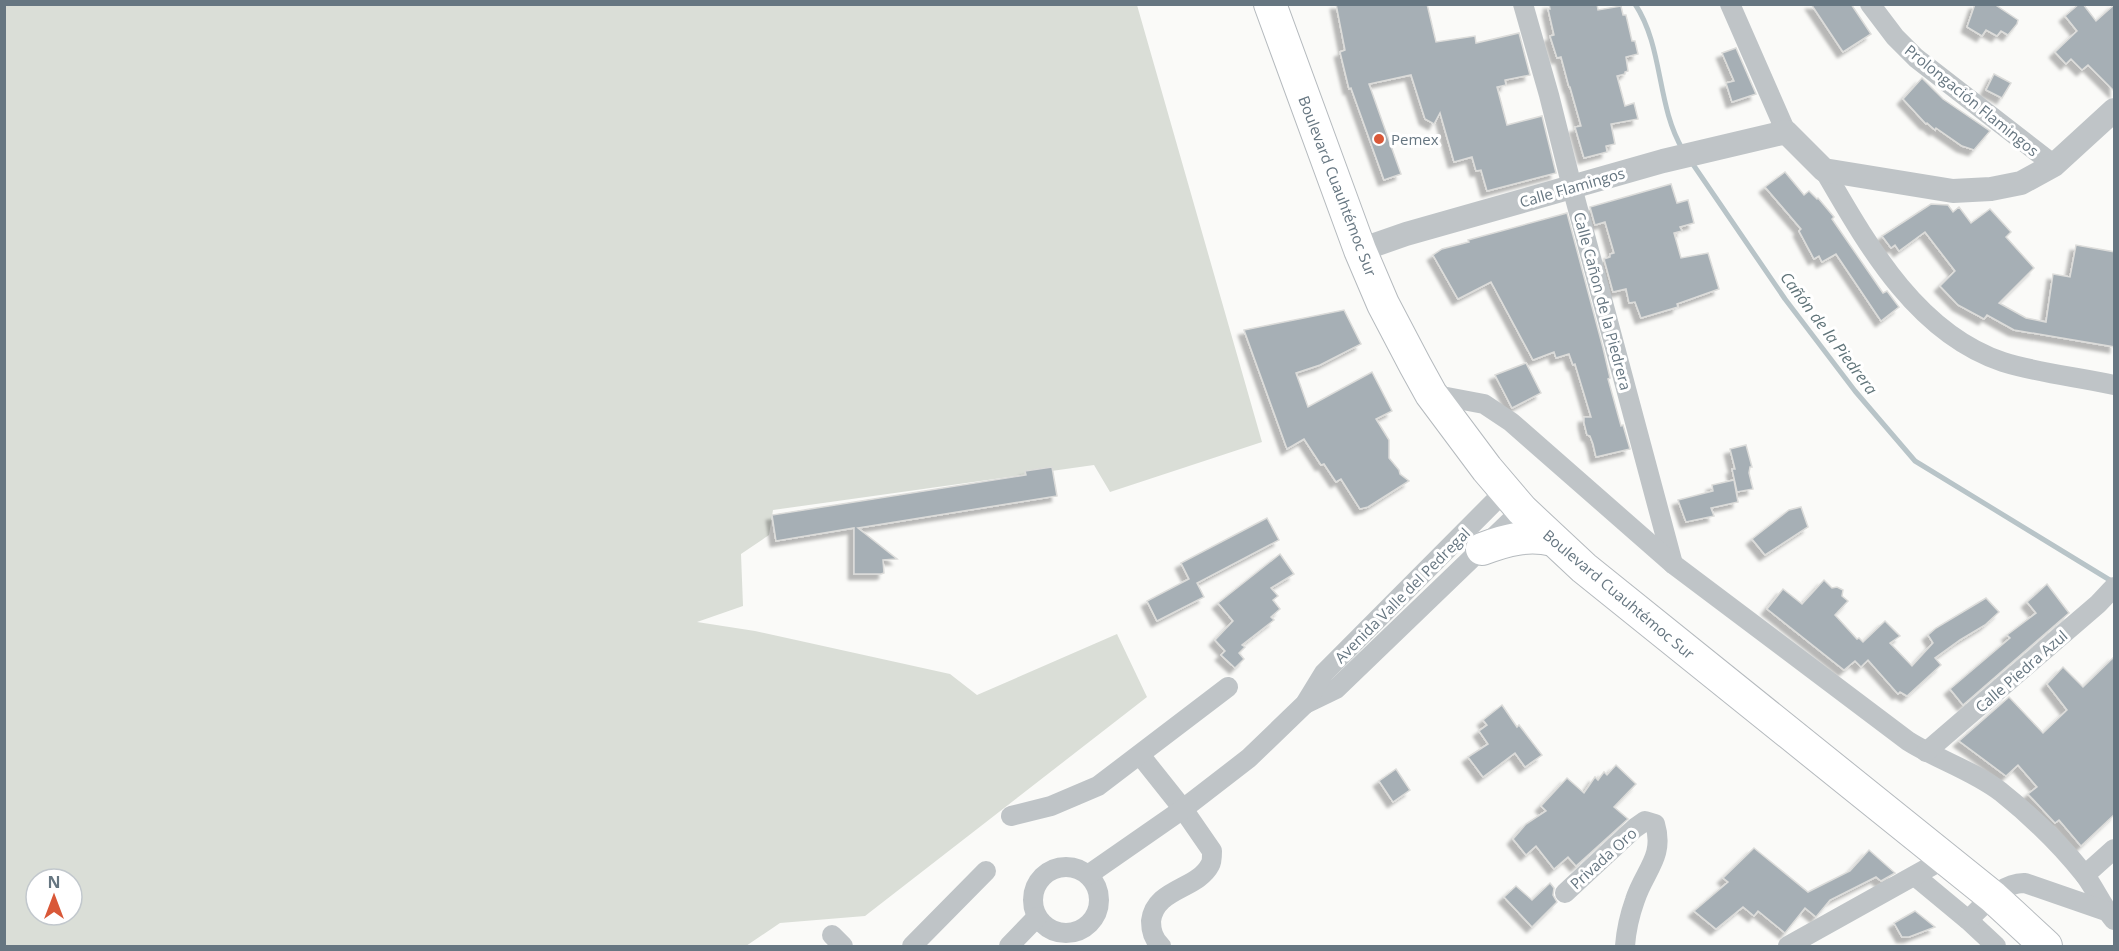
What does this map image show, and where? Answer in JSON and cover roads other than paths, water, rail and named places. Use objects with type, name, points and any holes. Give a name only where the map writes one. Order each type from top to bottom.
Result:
[{"type":"main road","name":"Boulevard Cuauhtémoc Sur","points":[[1270,4],[1360,250],[1400,339],[1431,394],[1514,501],[1584,568],[1993,897],[2046,946]]},
{"type":"main road","points":[[1482,549],[1518,538],[1536,537],[1553,540]]},
{"type":"street","name":"Calle Cañon de la Piedrera","points":[[1523,4],[1531,26],[1673,564]]},
{"type":"street","points":[[1730,4],[1786,132],[1824,170],[1872,249],[1919,308],[1949,334],[1978,351],[2004,362],[2115,385]]},
{"type":"street","name":"Prolongación Flamingos","points":[[1870,4],[1895,37],[1916,58],[2054,165]]},
{"type":"street","points":[[1824,170],[1953,191],[1991,189],[2021,183],[2054,165],[2115,110]]},
{"type":"street","name":"Calle Flamingos","points":[[1360,250],[1406,234],[1663,161],[1786,132]]},
{"type":"street","points":[[1431,394],[1484,404],[1511,422],[1673,564],[1908,741],[1926,752],[1969,771],[2001,792],[2044,831],[2085,875],[2110,915]]},
{"type":"street","name":"Avenida Valle del Pedregal","points":[[1305,704],[1336,689],[1482,549],[1514,501]]},
{"type":"street","name":"Avenida Valle del Pedregal","points":[[1088,875],[1183,809],[1250,758],[1305,704],[1324,673],[1381,616],[1514,501]]},
{"type":"street","name":"Calle Piedra Azul","points":[[1926,752],[2115,587]]},
{"type":"street","points":[[1381,616],[1397,630]]},
{"type":"street","points":[[1011,816],[1051,806],[1098,786],[1228,687]]},
{"type":"street","points":[[1140,755],[1183,809],[1212,851],[1210,864],[1202,874],[1169,894],[1153,910],[1151,925],[1155,940],[1161,946]]},
{"type":"street","name":"Privada Oro","points":[[1565,893],[1635,828],[1645,821],[1655,825],[1658,848],[1654,861],[1634,900],[1624,946]]},
{"type":"street","points":[[2085,875],[2115,849]]},
{"type":"street","points":[[1788,946],[1944,859]]},
{"type":"street","points":[[1062,867],[1080,870],[1088,875],[1094,882],[1099,900],[1098,910],[1087,925],[1070,933],[1051,930],[1037,917],[1033,909],[1034,890],[1044,874],[1062,867]]},
{"type":"street","points":[[912,946],[986,871]]},
{"type":"street","points":[[1915,876],[1996,946]]},
{"type":"street","points":[[1968,920],[2008,885],[2025,883],[2110,915]]},
{"type":"street","points":[[1009,946],[1037,917]]},
{"type":"waterway","name":"Cañón de la Piedrera","points":[[1635,4],[1651,39],[1668,114],[1683,150]]},
{"type":"waterway","name":"Cañón de la Piedrera","points":[[1690,160],[1785,299],[1855,391],[1915,461],[2113,582]]},
{"type":"place","name":"Pemex","points":[[1379,139]]}]
